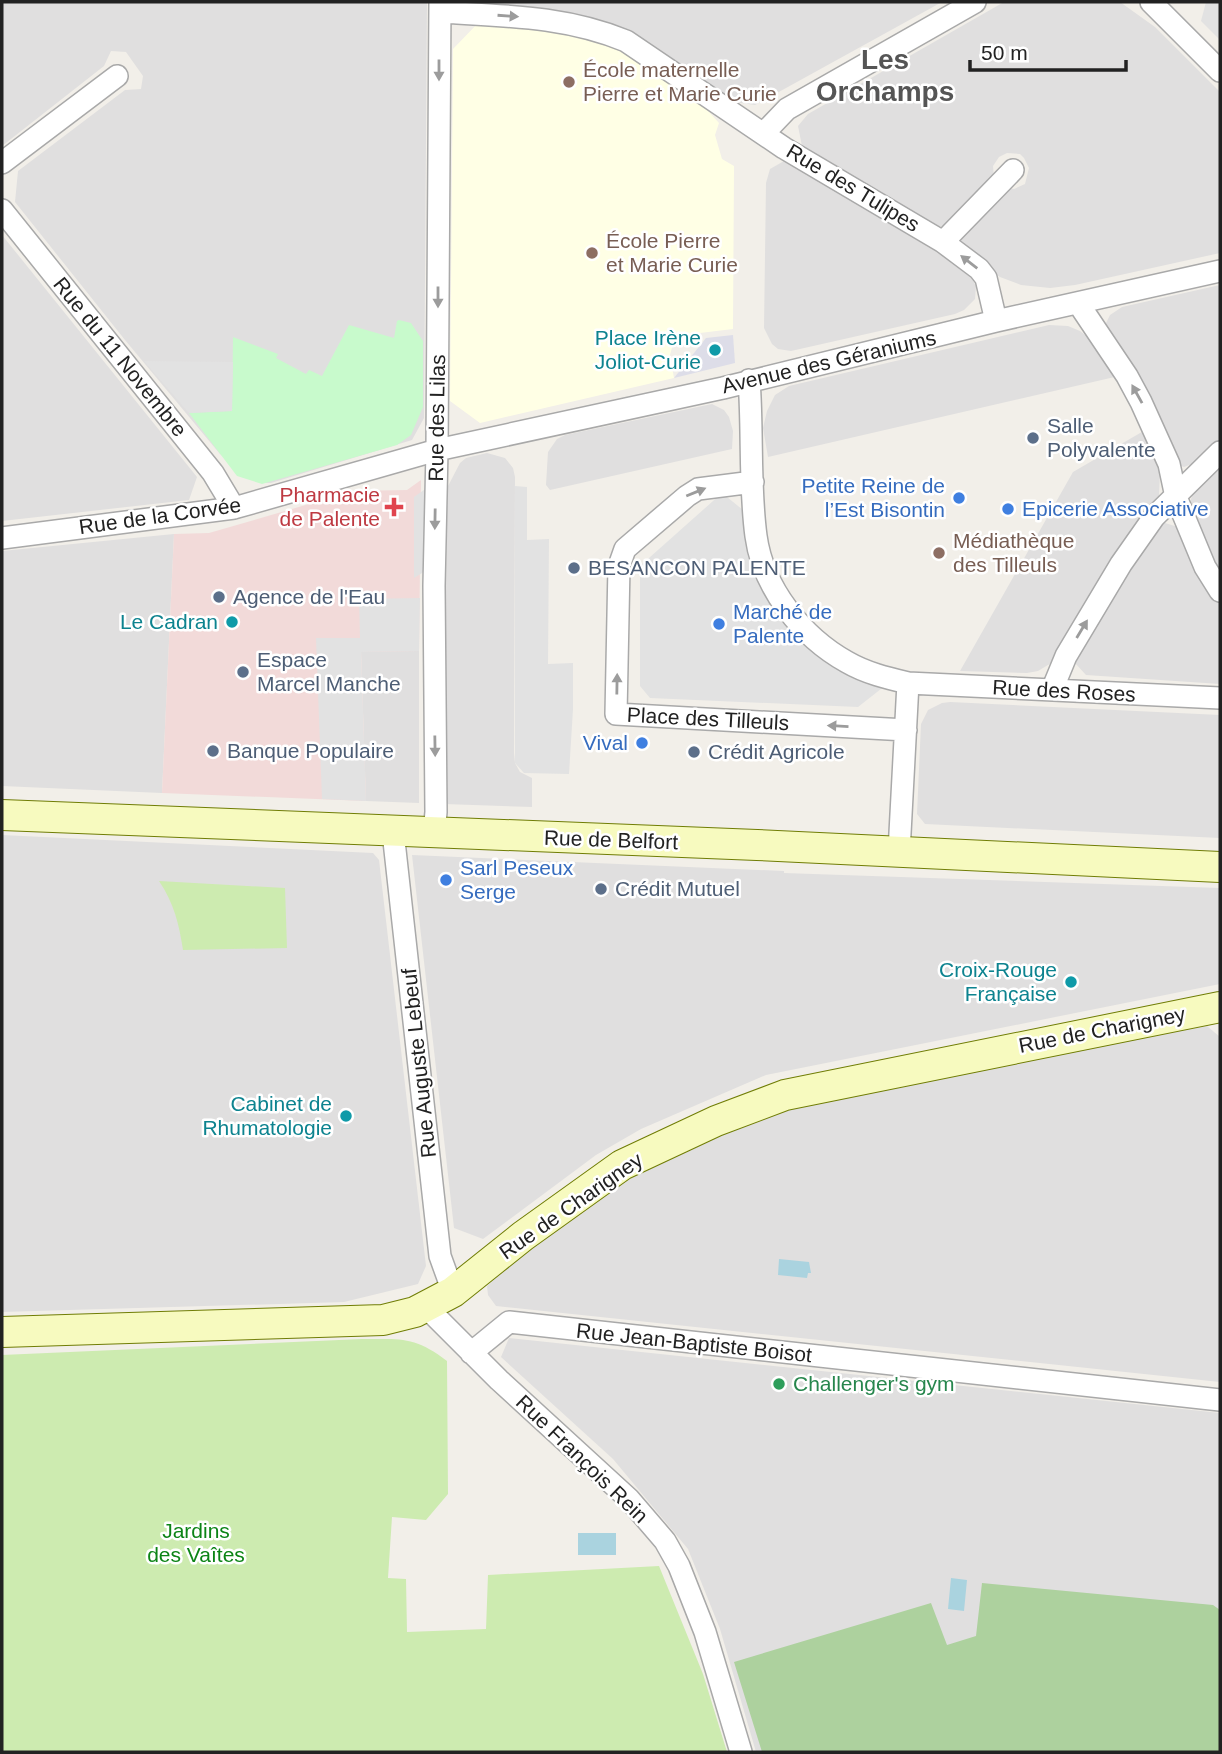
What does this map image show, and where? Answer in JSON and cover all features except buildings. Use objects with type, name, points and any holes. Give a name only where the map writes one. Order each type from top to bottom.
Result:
[{"type":"street","points":[[764,133],[787,109],[975,2]]},
{"type":"street","points":[[1151,2],[1220,71]]},
{"type":"street","name":"Rue des Tulipes","points":[[440,7],[551,19],[597,30],[626,41],[784,148],[943,242],[986,278],[996,321]]},
{"type":"street","name":"Rue des Lilas","points":[[434,833],[433,597],[437,450],[440,7]]},
{"type":"street","points":[[2,163],[117,76]]},
{"type":"street","name":"Rue des Tulipes","points":[[943,242],[1013,170]]},
{"type":"street","name":"Rue du 11 Novembre","points":[[2,210],[213,473],[234,508]]},
{"type":"street","name":"Avenue des Géraniums","points":[[437,450],[714,390],[996,321],[1220,271]]},
{"type":"street","points":[[1077,303],[1141,402],[1169,464],[1176,497],[1205,567],[1220,591]]},
{"type":"street","name":"Rue des Roses","points":[[749,380],[756,537],[764,566],[775,590],[793,617],[811,636],[846,662],[869,673],[908,683],[1220,698]]},
{"type":"street","name":"Rue de la Corvée","points":[[2,537],[234,508],[437,450]]},
{"type":"street","points":[[1052,690],[1066,656],[1121,564],[1154,517],[1220,452]]},
{"type":"street","name":"Place des Tilleuls","points":[[753,482],[698,489],[621,555],[616,714],[906,730]]},
{"type":"street","points":[[900,852],[908,683]]},
{"type":"street","name":"Rue de Belfort","points":[[2,815],[1220,867]]},
{"type":"street","name":"Rue Auguste Lebeuf","points":[[393,832],[441,1263],[453,1292]]},
{"type":"street","name":"Rue de Charigney","points":[[2,1332],[383,1320],[427,1308],[453,1292],[523,1236],[622,1165],[716,1121],[785,1095],[1220,1007]]},
{"type":"street","name":"Rue François Rein","points":[[427,1308],[471,1353],[629,1499],[665,1541],[679,1566],[705,1632],[741,1752]]},
{"type":"street","name":"Rue Jean-Baptiste Boisot","points":[[471,1353],[509,1322],[1220,1400]]},
{"type":"shaded area","points":[[2,2],[427,2],[424,418],[412,440],[271,483],[260,483],[220,454],[15,202],[18,171],[125,90],[141,89],[143,76],[126,52],[111,51],[104,66],[2,146]]},
{"type":"shaded area","points":[[463,2],[942,2],[755,105],[735,102],[628,36]]},
{"type":"shaded area","points":[[1004,2],[1120,2],[1155,27],[1220,92],[1220,253],[1075,285],[1050,288],[1021,285],[1000,277],[978,262],[963,247],[961,240],[963,231],[1003,187],[1014,189],[1025,184],[1029,168],[1020,154],[1007,153],[999,157],[993,166],[994,177],[948,224],[936,228],[802,146],[798,126],[808,114]]},
{"type":"shaded area","points":[[1206,2],[1220,2],[1220,40],[1201,21]]},
{"type":"shaded area","name":"École Pierre et Marie Curie","points":[[480,21],[531,23],[621,47],[700,102],[719,123],[715,135],[722,159],[734,166],[733,329],[675,336],[670,355],[674,378],[480,423],[450,401],[453,49]]},
{"type":"shaded area","points":[[784,161],[794,162],[850,194],[968,271],[976,286],[975,299],[964,310],[955,314],[791,351],[778,349],[772,344],[764,328],[766,183],[770,169]]},
{"type":"shaded area","points":[[2,235],[197,477],[189,500],[2,521]]},
{"type":"shaded area","points":[[1220,285],[1220,442],[1200,461],[1184,467],[1179,465],[1105,325],[1110,315],[1122,307]]},
{"type":"shaded area","points":[[1049,325],[1068,326],[1080,331],[1089,338],[1119,376],[768,457],[763,428],[767,411],[775,395],[789,386]]},
{"type":"shaded area","name":"Place Irène Joliot-Curie","points":[[733,335],[735,363],[674,378],[706,338]]},
{"type":"shaded area","points":[[144,361],[233,362],[232,411],[189,413]]},
{"type":"shaded area","points":[[712,404],[724,410],[729,417],[733,431],[732,449],[550,490],[546,485],[548,452],[557,439],[565,435]]},
{"type":"shaded area","points":[[1147,429],[1160,472],[1159,496],[1053,662],[1038,671],[1027,673],[960,671],[1073,472]]},
{"type":"shaded area","points":[[487,453],[505,458],[513,468],[515,477],[514,753],[520,772],[532,778],[532,807],[444,804],[447,488],[460,463],[466,458]]},
{"type":"shaded area","points":[[1220,459],[1220,581],[1191,510],[1191,499],[1196,487]]},
{"type":"shaded area","points":[[421,480],[419,651],[361,652],[366,801],[162,793],[174,534],[209,533],[354,491],[407,490]]},
{"type":"shaded area","points":[[515,486],[527,487],[527,540],[549,539],[548,664],[573,663],[569,774],[524,773],[515,763]]},
{"type":"shaded area","points":[[428,487],[427,570],[414,578],[414,497]]},
{"type":"shaded area","points":[[722,493],[743,510],[749,551],[764,585],[886,685],[858,707],[650,698],[640,686],[640,566]]},
{"type":"shaded area","points":[[1158,524],[1178,527],[1220,603],[1220,684],[1086,675],[1075,663],[1076,651]]},
{"type":"shaded area","points":[[174,534],[162,793],[2,786],[2,551]]},
{"type":"shaded area","points":[[420,598],[419,651],[361,652],[366,801],[322,799],[316,638],[360,638],[359,599]]},
{"type":"shaded area","points":[[361,651],[419,651],[419,803],[366,801]]},
{"type":"shaded area","points":[[950,702],[1220,715],[1220,838],[925,824],[917,814],[921,724],[928,710]]},
{"type":"shaded area","points":[[2,835],[373,853],[379,860],[426,1266],[418,1284],[344,1302],[2,1312]]},
{"type":"shaded area","points":[[412,855],[784,873],[1220,888],[1220,984],[766,1075],[641,1129],[596,1155],[483,1239],[454,1228]]},
{"type":"shaded area","points":[[1207,1026],[1220,1037],[1220,1382],[496,1306],[488,1295],[487,1286],[535,1244],[629,1176],[770,1114]]},
{"type":"shaded area","points":[[509,1338],[1220,1413],[1220,1752],[756,1752],[720,1629],[688,1549],[613,1459],[501,1357]]},
{"type":"green space","points":[[399,320],[411,323],[423,341],[423,407],[411,435],[397,445],[262,484],[237,476],[189,413],[232,411],[233,337],[278,354],[276,358],[306,374],[309,370],[322,376],[349,325],[394,338]]},
{"type":"green space","points":[[159,881],[285,888],[287,948],[183,950],[175,914]]},
{"type":"green space","name":"Jardins des Vaîtes","points":[[362,1339],[416,1343],[447,1361],[448,1494],[426,1520],[392,1517],[388,1578],[406,1579],[407,1632],[486,1629],[488,1575],[659,1566],[703,1674],[727,1752],[2,1752],[2,1355]]},
{"type":"green space","points":[[982,1583],[1213,1605],[1220,1610],[1220,1752],[762,1752],[734,1662],[931,1603],[947,1645],[976,1636]]},
{"type":"water","points":[[779,1259],[809,1262],[811,1273],[808,1273],[807,1278],[778,1275]]},
{"type":"water","points":[[578,1533],[616,1533],[616,1555],[578,1555]]},
{"type":"water","points":[[951,1578],[967,1580],[964,1611],[948,1609]]},
{"type":"place","name":"École maternelle Pierre et Marie Curie","points":[[569,82]]},
{"type":"place","name":"École Pierre et Marie Curie","points":[[592,253]]},
{"type":"place","name":"Place Irène Joliot-Curie","points":[[715,350]]},
{"type":"place","name":"Salle Polyvalente","points":[[1033,438]]},
{"type":"place","name":"Petite Reine de l’Est Bisontin","points":[[959,498]]},
{"type":"place","name":"Pharmacie de Palente","points":[[394,507]]},
{"type":"place","name":"Epicerie Associative","points":[[1008,509]]},
{"type":"place","name":"Médiathèque des Tilleuls","points":[[939,553]]},
{"type":"place","name":"BESANCON PALENTE","points":[[574,568]]},
{"type":"place","name":"Agence de l'Eau","points":[[219,597]]},
{"type":"place","name":"Le Cadran","points":[[232,622]]},
{"type":"place","name":"Marché de Palente","points":[[719,624]]},
{"type":"place","name":"Espace Marcel Manche","points":[[243,672]]},
{"type":"place","name":"Vival","points":[[642,743]]},
{"type":"place","name":"Banque Populaire","points":[[213,751]]},
{"type":"place","name":"Crédit Agricole","points":[[694,752]]},
{"type":"place","name":"Sarl Peseux Serge","points":[[446,880]]},
{"type":"place","name":"Crédit Mutuel","points":[[601,889]]},
{"type":"place","name":"Croix-Rouge Française","points":[[1071,982]]},
{"type":"place","name":"Cabinet de Rhumatologie","points":[[346,1116]]},
{"type":"place","name":"Challenger's gym","points":[[779,1384]]},
{"type":"district","name":"Les Orchamps","points":[[885,75]]}]
